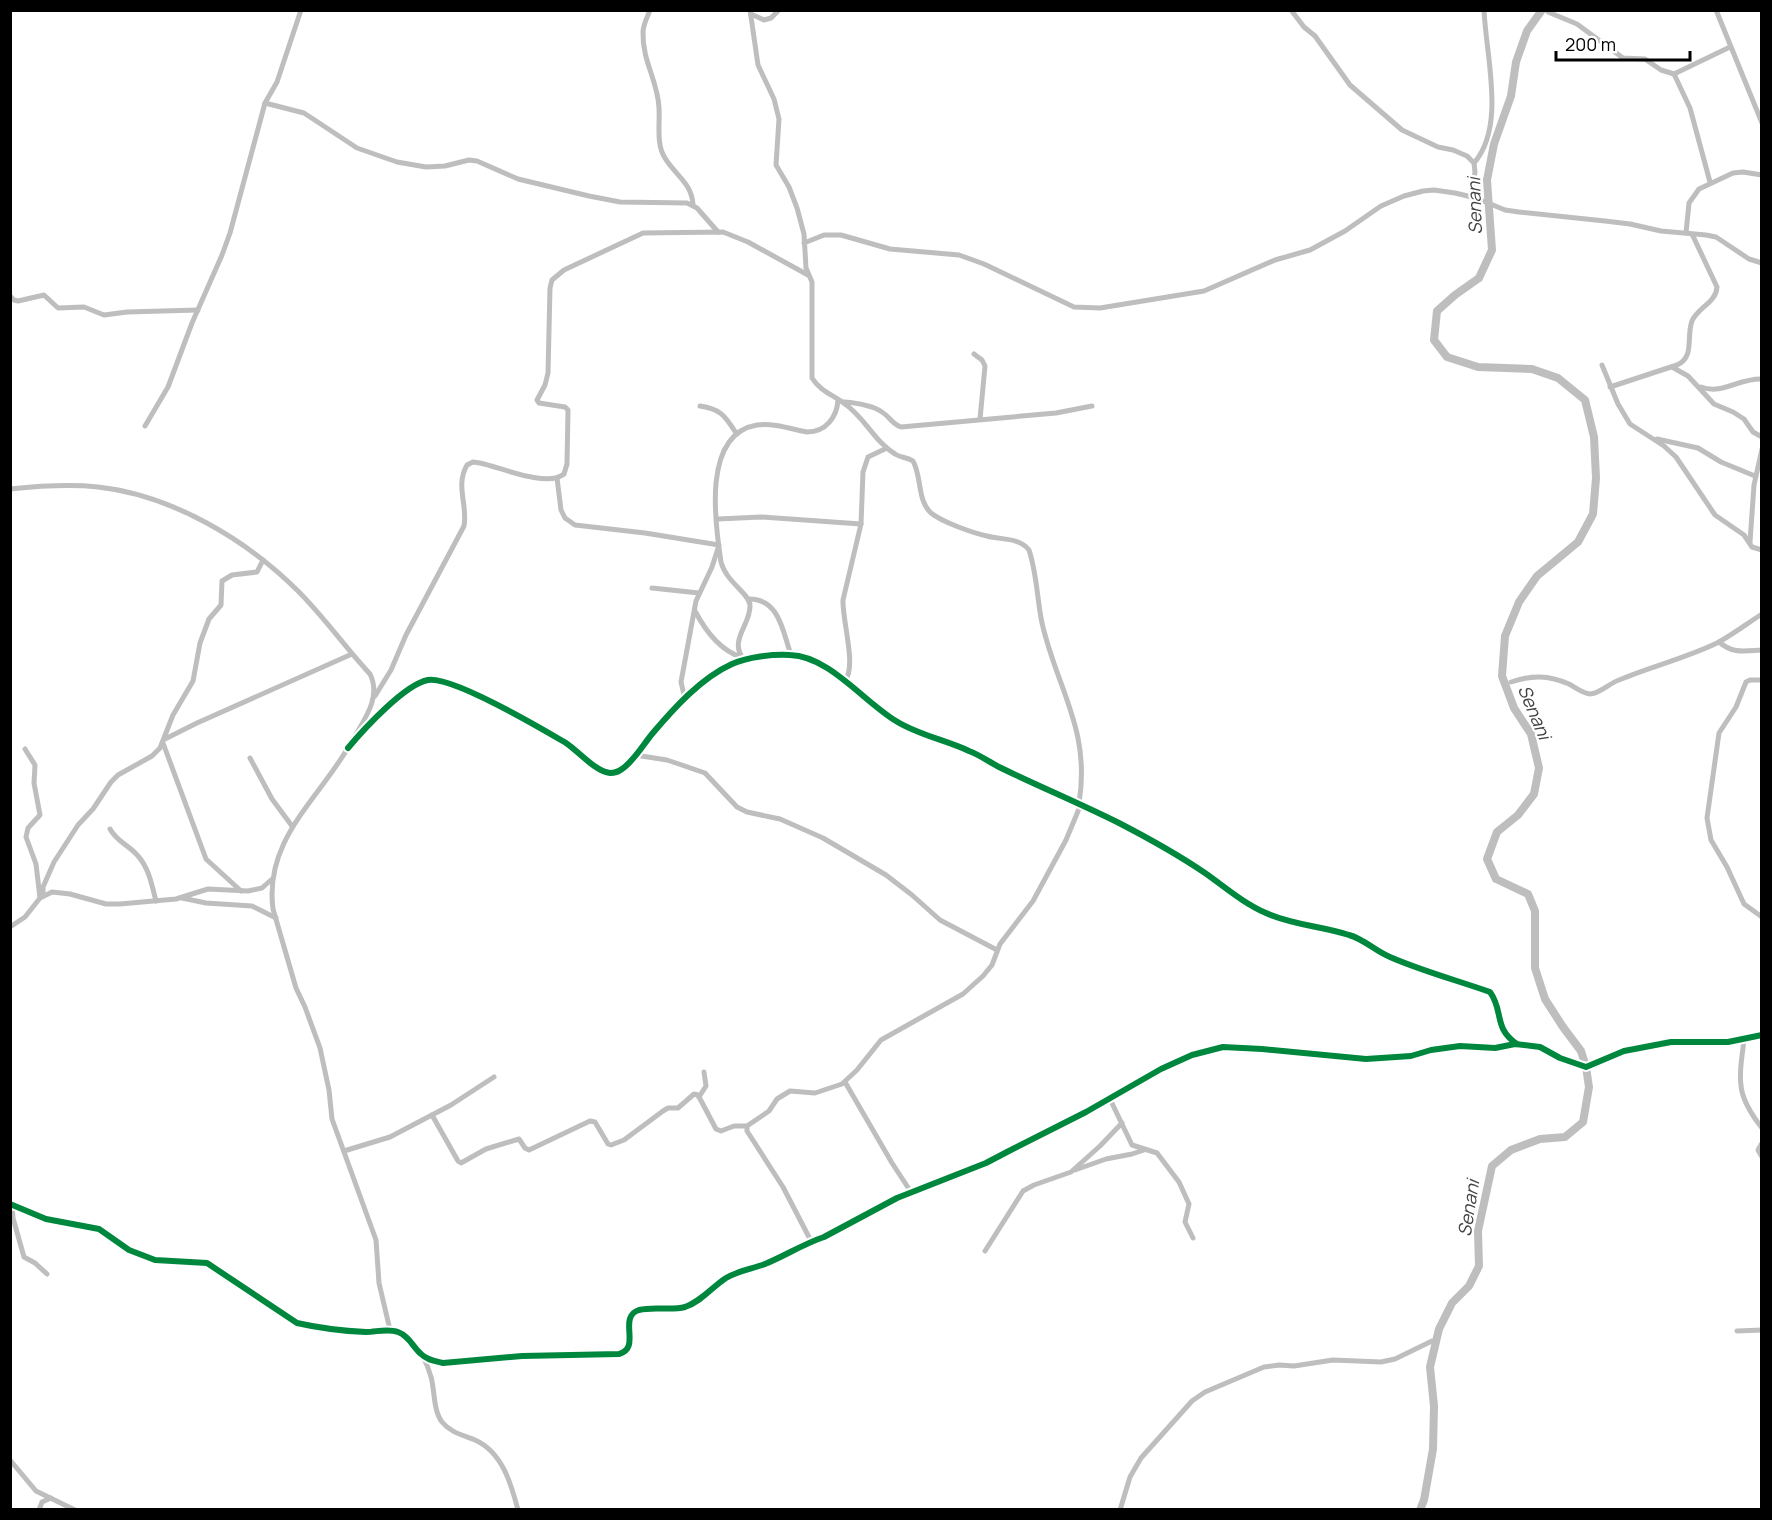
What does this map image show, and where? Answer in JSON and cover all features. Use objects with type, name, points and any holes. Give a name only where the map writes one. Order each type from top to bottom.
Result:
[{"type":"street","points":[[145,426],[168,387],[230,233],[266,103],[277,82],[301,10]]},
{"type":"street","points":[[650,10],[643,27],[643,46],[647,66],[658,96],[661,144],[665,158],[686,185],[693,205],[718,232]]},
{"type":"street","points":[[750,12],[764,20],[771,18],[779,10]]},
{"type":"street","points":[[1291,10],[1304,27],[1315,36],[1350,85],[1402,130],[1438,147],[1461,153],[1474,163]]},
{"type":"street","points":[[1471,196],[1476,177],[1474,163],[1487,143],[1492,119],[1484,10]]},
{"type":"street","points":[[1716,10],[1761,123]]},
{"type":"street","points":[[432,1115],[461,1163],[486,1149],[519,1139],[529,1150],[591,1121],[595,1122],[608,1144],[615,1144],[638,1131],[666,1109],[678,1108],[694,1094],[699,1097],[713,1125],[719,1130],[738,1125],[747,1126],[762,1117],[777,1099],[785,1094],[795,1091],[815,1093],[845,1082],[881,1041],[933,1012],[975,984],[992,965],[997,950],[1033,901],[1066,840],[1080,803],[1083,763],[1076,723],[1042,624],[1029,550],[1018,542],[987,537],[931,513],[923,499],[915,465],[909,458],[899,456],[887,448],[857,414],[817,385],[812,378],[812,282],[808,276],[804,258],[804,243],[794,202],[776,165],[779,120],[774,99],[758,65],[750,12]]},
{"type":"street","points":[[1548,12],[1577,24],[1623,58],[1645,59],[1661,70],[1674,74],[1730,47]]},
{"type":"street","points":[[1674,74],[1690,108],[1710,182]]},
{"type":"street","points":[[266,103],[304,113],[357,148],[397,162],[435,166],[477,160],[518,179],[589,196],[620,202],[679,202],[693,205]]},
{"type":"street","points":[[1610,387],[1672,367],[1685,361],[1688,357],[1691,324],[1695,315],[1714,299],[1717,293],[1714,278],[1689,234],[1689,203],[1699,189],[1733,173],[1761,175]]},
{"type":"street","points":[[804,243],[824,235],[841,235],[890,249],[959,255],[984,264],[1074,307],[1100,308],[1204,291],[1275,260],[1318,246],[1345,231],[1381,206],[1404,196],[1434,190],[1471,196],[1505,210],[1630,224],[1661,231],[1716,237],[1749,259],[1761,263]]},
{"type":"street","points":[[390,1330],[380,1283],[376,1240],[332,1119],[329,1090],[320,1048],[306,1007],[296,988],[271,897],[271,880],[281,847],[292,826],[331,775],[371,708],[374,698],[391,670],[405,635],[464,526],[461,483],[467,465],[473,462],[480,463],[530,477],[557,478],[564,474],[567,464],[568,410],[565,407],[539,403],[537,400],[548,373],[548,322],[552,280],[564,270],[643,233],[718,232],[733,234],[808,276]]},
{"type":"street","points":[[10,296],[18,301],[44,295],[58,308],[84,307],[104,315],[198,310]]},
{"type":"street","points":[[974,354],[982,360],[985,366],[980,418]]},
{"type":"street","points":[[1602,365],[1625,418],[1676,457],[1715,515],[1744,535],[1752,547],[1761,550]]},
{"type":"street","points":[[1672,367],[1688,376],[1714,404],[1740,416],[1753,432],[1761,437]]},
{"type":"street","points":[[1699,387],[1717,391],[1731,384],[1761,379]]},
{"type":"street","points":[[840,401],[870,406],[883,412],[895,425],[901,427],[980,418],[1056,413],[1092,406]]},
{"type":"street","points":[[742,658],[738,642],[750,607],[748,599],[723,571],[719,545],[716,489],[718,467],[725,448],[736,434],[747,428],[770,425],[814,432],[825,427],[833,419],[840,401]]},
{"type":"street","points":[[700,406],[717,410],[727,419],[736,434]]},
{"type":"street","points":[[1652,437],[1698,448],[1721,462],[1755,476]]},
{"type":"street","points":[[845,681],[850,671],[843,600],[861,524],[863,472],[868,457],[887,448]]},
{"type":"street","points":[[1750,544],[1755,476],[1761,449]]},
{"type":"street","points":[[557,478],[561,510],[565,518],[575,525],[645,532],[719,545]]},
{"type":"street","points":[[10,489],[56,486],[98,487],[163,503],[201,519],[263,560],[297,590],[370,674],[374,686],[374,698]]},
{"type":"street","points":[[718,519],[771,517],[861,524]]},
{"type":"street","points":[[684,699],[681,682],[694,610],[719,545]]},
{"type":"street","points":[[10,927],[25,917],[41,897],[46,878],[54,862],[78,825],[111,782],[118,775],[157,752],[164,741],[173,715],[193,681],[197,650],[207,624],[219,609],[222,581],[232,575],[257,572],[263,560]]},
{"type":"street","points":[[652,588],[699,593]]},
{"type":"street","points":[[748,599],[765,603],[775,611],[781,622],[791,655]]},
{"type":"street","points":[[694,610],[702,625],[713,638],[730,652],[742,658]]},
{"type":"street","points":[[1511,682],[1525,677],[1540,676],[1569,684],[1591,694],[1638,672],[1682,658],[1719,642],[1761,614]]},
{"type":"street","points":[[1719,642],[1728,650],[1761,650]]},
{"type":"street","points":[[164,741],[196,723],[352,654]]},
{"type":"street","points":[[348,748],[381,713],[414,686],[428,680],[467,691],[523,719],[573,748],[604,771],[616,772],[622,769],[684,699],[731,664],[742,658],[791,655],[805,657],[845,681],[897,722],[974,753],[1080,803],[1159,844],[1207,874],[1241,899],[1268,914],[1314,928],[1349,935],[1387,956],[1427,972],[1490,992],[1503,1031],[1517,1044]]},
{"type":"street","points":[[1761,680],[1746,682],[1736,707],[1719,733],[1707,818],[1711,840],[1727,867],[1744,904],[1761,917]]},
{"type":"street","points":[[164,741],[206,859],[241,891]]},
{"type":"street","points":[[25,749],[35,765],[34,783],[40,810],[39,817],[28,828],[26,837],[36,864],[41,897]]},
{"type":"street","points":[[635,755],[667,760],[705,772],[737,807],[747,812],[780,819],[823,838],[886,875],[940,920],[997,950]]},
{"type":"street","points":[[250,758],[275,804],[292,826]]},
{"type":"street","points":[[110,829],[118,840],[138,855],[147,872],[156,901]]},
{"type":"street","points":[[41,897],[58,892],[106,904],[156,901],[181,898],[208,889],[241,891],[262,888],[271,880]]},
{"type":"street","points":[[181,898],[206,903],[252,906],[276,918]]},
{"type":"street","points":[[11,1204],[46,1219],[99,1229],[129,1250],[155,1260],[207,1263],[297,1323],[367,1332],[390,1330],[406,1337],[431,1360],[442,1363],[522,1356],[620,1354],[629,1348],[630,1318],[640,1310],[684,1307],[708,1294],[726,1279],[838,1231],[911,1192],[986,1162],[1110,1099],[1161,1069],[1192,1055],[1223,1047],[1366,1059],[1412,1056],[1431,1050],[1460,1046],[1495,1048],[1517,1044],[1540,1047],[1560,1058],[1586,1066],[1624,1052],[1671,1042],[1728,1042],[1761,1035]]},
{"type":"street","points":[[1744,1040],[1740,1089],[1749,1112],[1761,1128]]},
{"type":"street","points":[[699,1097],[706,1086],[704,1072]]},
{"type":"street","points":[[344,1151],[390,1137],[432,1115],[494,1077]]},
{"type":"street","points":[[845,1082],[911,1192]]},
{"type":"street","points":[[1110,1099],[1132,1145],[1156,1153],[1179,1182],[1189,1204],[1185,1222],[1193,1238]]},
{"type":"street","points":[[1071,1172],[1122,1124]]},
{"type":"street","points":[[747,1126],[747,1131],[783,1187],[811,1241]]},
{"type":"street","points":[[1761,1143],[1758,1150],[1761,1157]]},
{"type":"street","points":[[985,1251],[1023,1191],[1106,1159],[1131,1155],[1144,1149]]},
{"type":"street","points":[[11,1204],[24,1257],[47,1274]]},
{"type":"street","points":[[1737,1331],[1761,1330]]},
{"type":"street","points":[[1120,1509],[1130,1477],[1141,1458],[1192,1401],[1205,1392],[1264,1367],[1294,1366],[1333,1360],[1381,1362],[1395,1359],[1432,1341]]},
{"type":"street","points":[[422,1354],[431,1376],[438,1415],[443,1423],[454,1432],[475,1440],[493,1452],[510,1481],[518,1509]]},
{"type":"street","points":[[10,1460],[36,1491],[75,1509]]},
{"type":"street","points":[[39,1509],[42,1502],[51,1498]]},
{"type":"waterway","name":"Senani","points":[[1420,1510],[1424,1500],[1433,1449],[1434,1406],[1430,1367],[1439,1329],[1452,1303],[1469,1286],[1479,1266],[1478,1231],[1492,1166],[1511,1150],[1540,1139],[1565,1137],[1583,1122],[1589,1087],[1581,1051],[1545,999],[1535,968],[1535,911],[1528,894],[1496,879],[1487,859],[1497,832],[1518,815],[1534,794],[1539,768],[1531,734],[1514,708],[1502,676],[1505,636],[1519,602],[1537,576],[1578,542],[1593,514],[1596,478],[1594,437],[1585,400],[1558,378],[1532,369],[1478,367],[1447,357],[1434,340],[1437,311],[1479,278],[1492,250],[1487,180],[1494,144],[1511,96],[1516,62],[1527,31],[1542,10]]},
{"type":"cycle path","points":[[348,748],[385,709],[408,690],[428,680],[440,681],[457,686],[497,705],[566,743],[599,769],[614,773],[630,762],[660,724],[689,694],[721,670],[732,664],[760,656],[804,657],[832,671],[884,713],[905,726],[973,753],[1152,840],[1258,909],[1286,920],[1354,937],[1402,962],[1490,992],[1505,1032],[1517,1044]]},
{"type":"cycle path","points":[[10,1204],[46,1219],[99,1229],[129,1250],[155,1260],[207,1263],[297,1323],[349,1331],[390,1330],[398,1332],[408,1339],[423,1356],[437,1362],[522,1356],[619,1354],[626,1351],[629,1346],[630,1319],[639,1310],[685,1307],[702,1298],[731,1276],[765,1264],[824,1237],[897,1198],[986,1163],[1086,1112],[1161,1069],[1192,1055],[1223,1047],[1366,1059],[1411,1056],[1431,1050],[1460,1046],[1495,1048],[1515,1044],[1540,1047],[1560,1058],[1586,1067],[1624,1051],[1671,1042],[1728,1042],[1762,1035]]}]
